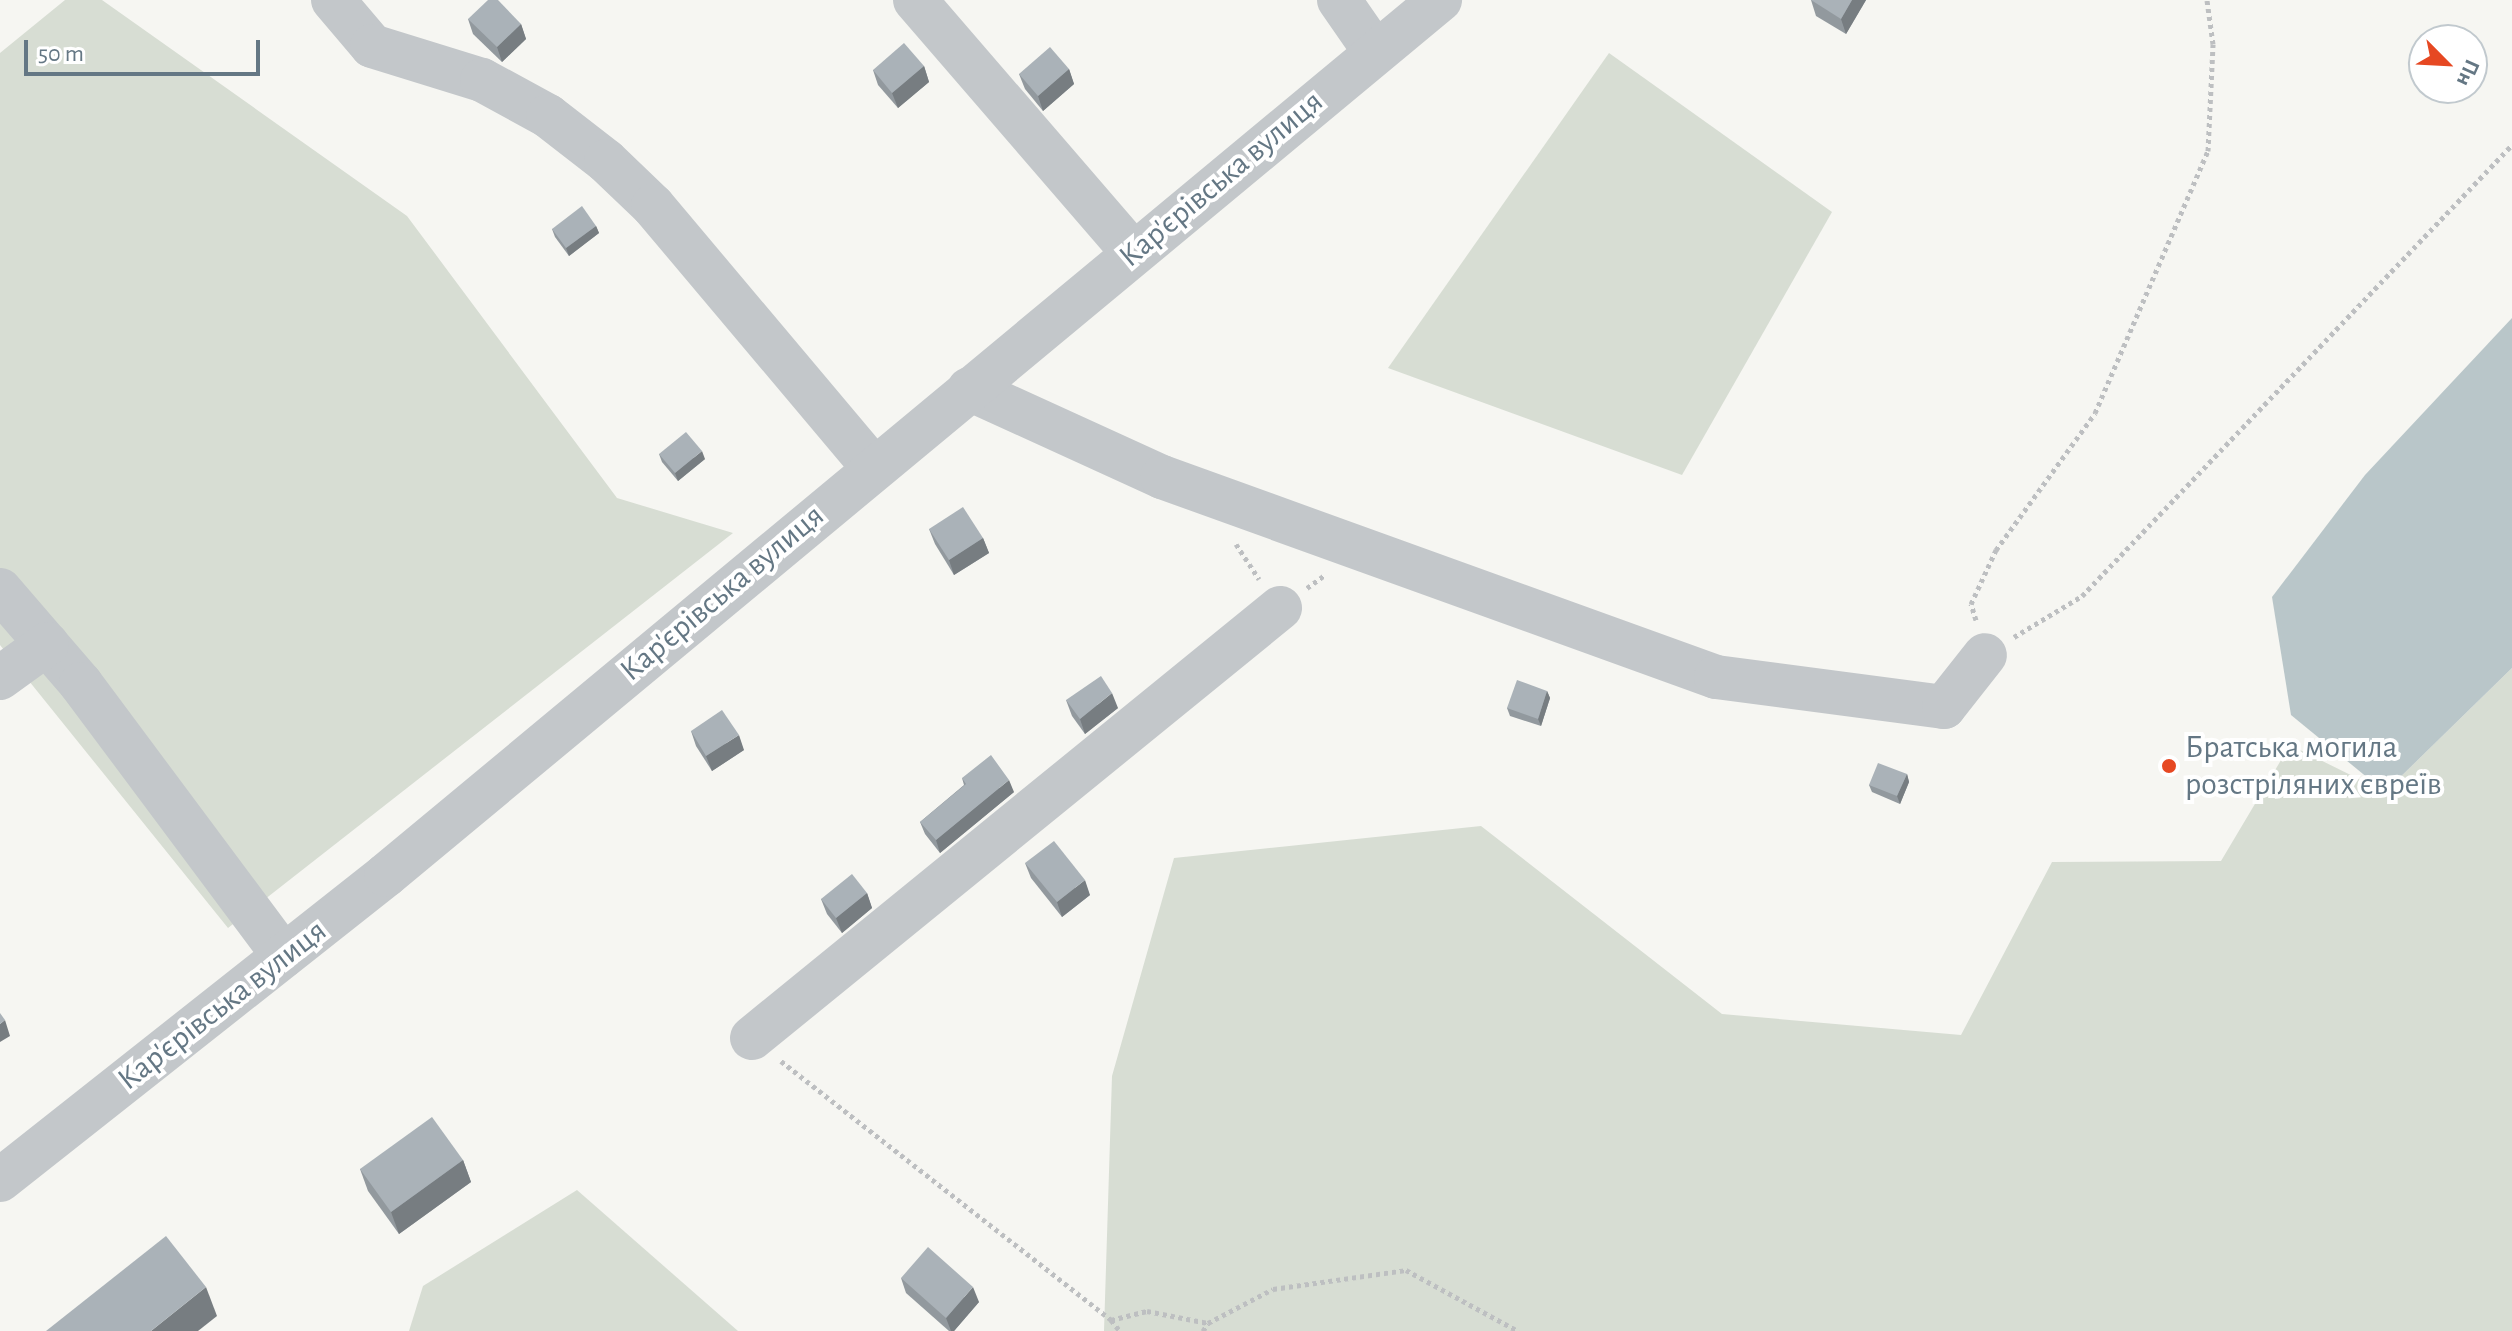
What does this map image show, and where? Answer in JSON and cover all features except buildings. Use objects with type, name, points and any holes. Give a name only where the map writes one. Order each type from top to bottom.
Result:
[{"type":"street","points":[[333,0],[372,46],[482,80],[548,116],[606,161],[653,206],[873,467]]},
{"type":"street","points":[[915,0],[1133,253]]},
{"type":"street","points":[[1339,0],[1375,52]]},
{"type":"street","name":"Кар'єрівська вулиця","points":[[0,1180],[284,956],[1440,0]]},
{"type":"street","points":[[969,389],[1199,491],[1716,677],[1944,707],[1985,655]]},
{"type":"street","points":[[0,590],[47,644],[284,956]]},
{"type":"street","points":[[752,1038],[1280,608]]},
{"type":"street","points":[[0,678],[47,644]]},
{"type":"path","points":[[2207,0],[2213,44],[2208,151],[2095,413],[1996,550],[1971,604],[1985,655],[2082,596],[2512,145]]},
{"type":"path","points":[[1199,491],[1280,608],[1360,549]]},
{"type":"path","points":[[752,1038],[1111,1320],[1120,1331]]},
{"type":"path","points":[[1203,1331],[1208,1323],[1273,1289],[1406,1270],[1518,1331]]},
{"type":"path","points":[[1111,1320],[1147,1311],[1208,1323]]},
{"type":"shaded area","points":[[65,0],[102,0],[407,216],[617,498],[733,533],[228,928],[0,645],[0,53]]},
{"type":"shaded area","points":[[1609,53],[1832,212],[1682,475],[1388,368]]},
{"type":"shaded area","points":[[2512,318],[2512,668],[2385,792],[2291,715],[2272,597],[2365,475]]},
{"type":"shaded area","points":[[2512,668],[2512,1331],[1104,1331],[1112,1076],[1174,858],[1481,826],[1722,1014],[1961,1035],[2052,862],[2221,861],[2290,745],[2385,792]]},
{"type":"shaded area","points":[[577,1190],[738,1331],[409,1331],[423,1286]]},
{"type":"place","name":"Братська могила розстріляних євреїв","points":[[2169,766]]}]
